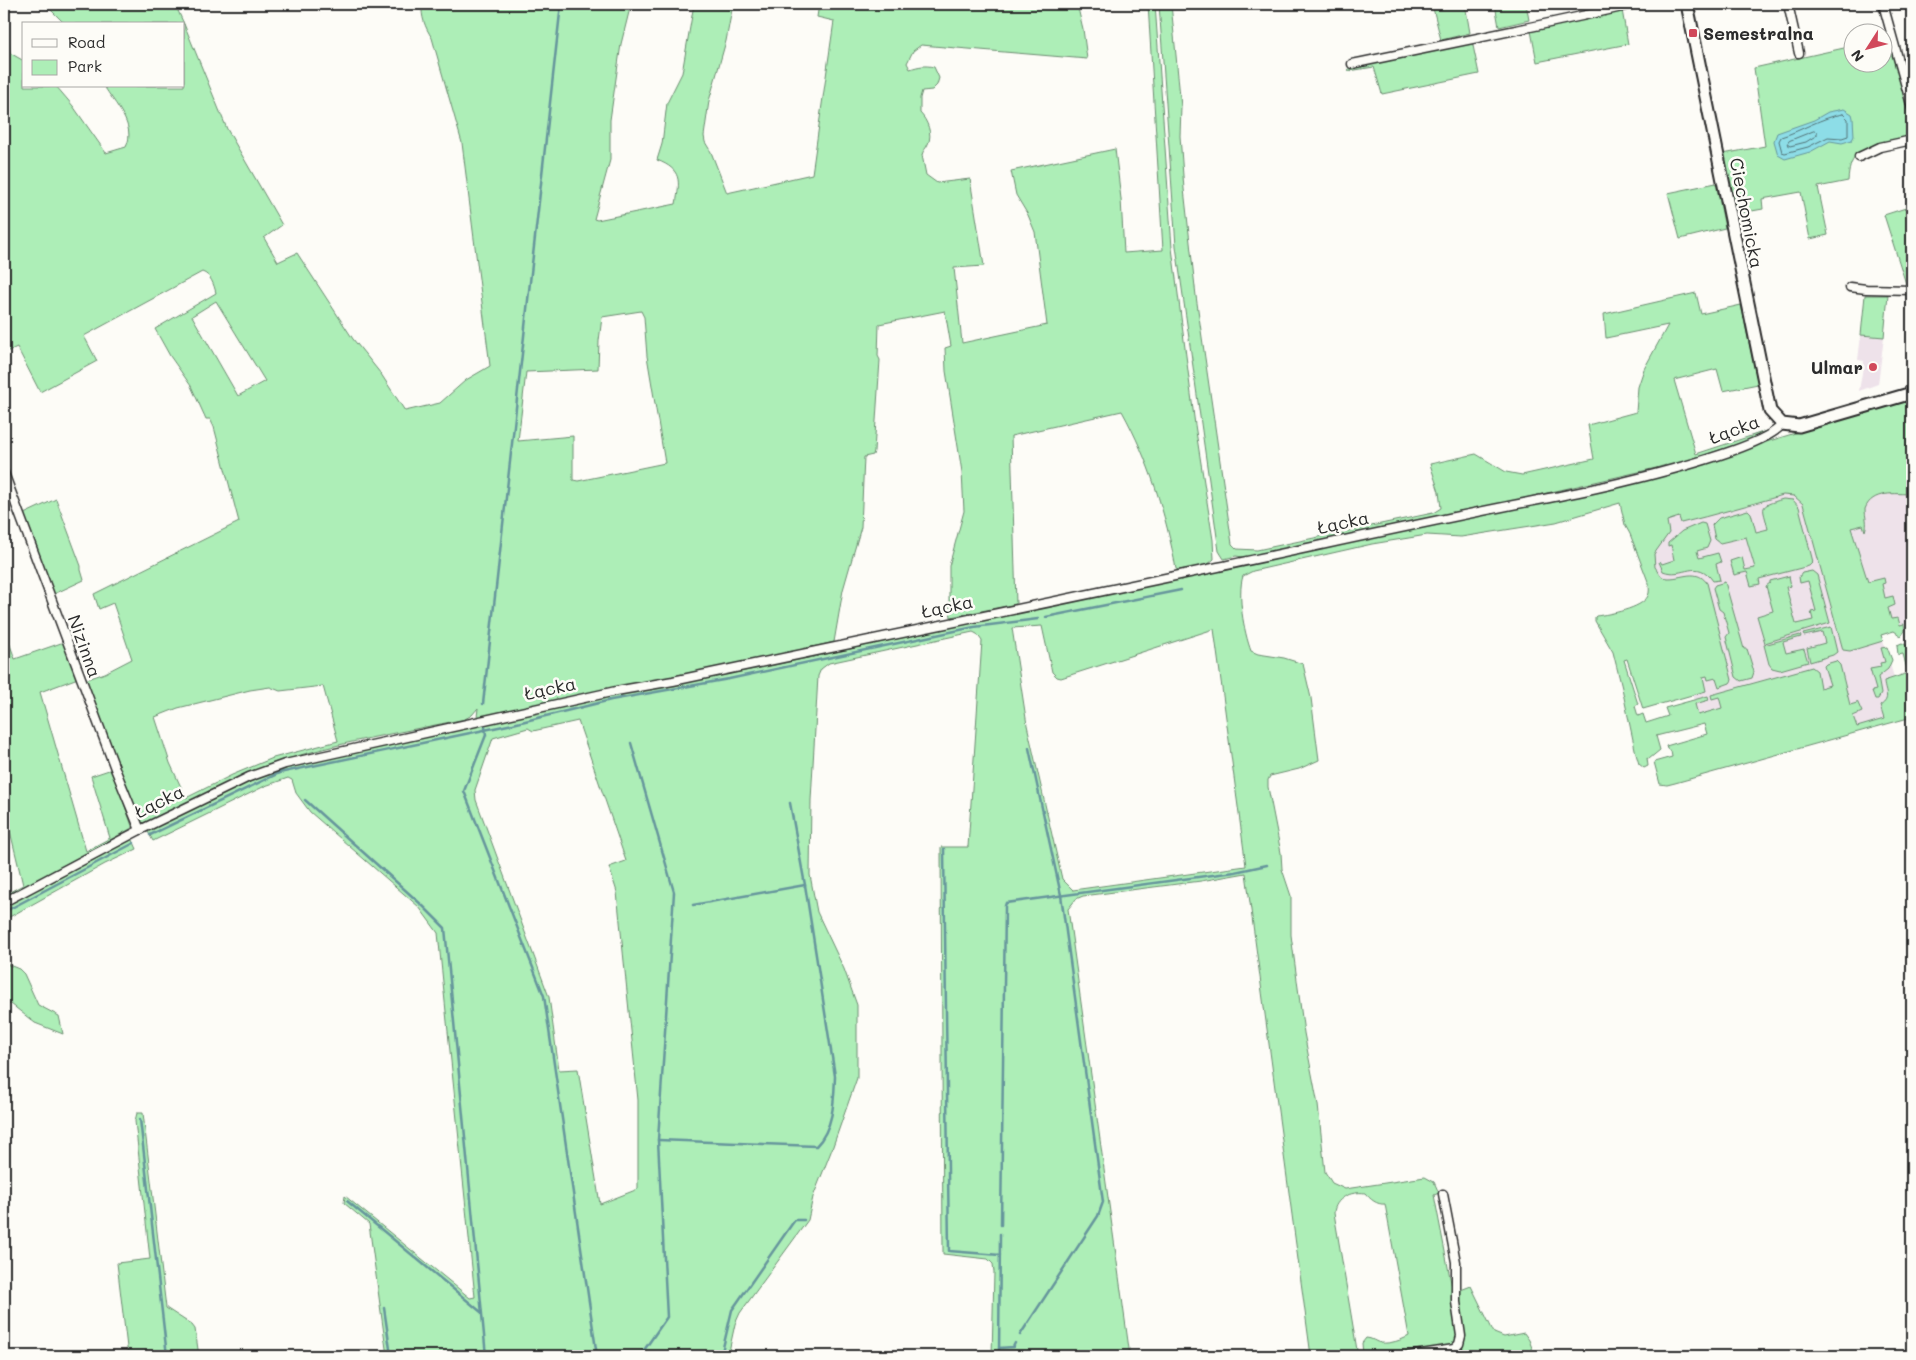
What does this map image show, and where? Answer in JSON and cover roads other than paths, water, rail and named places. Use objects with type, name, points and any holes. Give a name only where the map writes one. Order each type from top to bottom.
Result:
[{"type":"street","points":[[1352,64],[1471,38],[1550,24],[1635,4]]},
{"type":"street","name":"Ciechomicka","points":[[1687,4],[1767,404],[1773,416],[1782,424]]},
{"type":"street","points":[[1788,4],[1799,53]]},
{"type":"street","points":[[1883,4],[1912,108]]},
{"type":"street","points":[[1859,157],[1880,147],[1912,140]]},
{"type":"street","points":[[1850,286],[1866,289],[1912,290]]},
{"type":"street","name":"Łącka","points":[[4,902],[140,830],[261,772],[294,762],[616,691],[682,679],[1408,526],[1579,493],[1664,472],[1747,445],[1776,432],[1782,424],[1794,427],[1803,426],[1912,393]]},
{"type":"street","name":"Nizinna","points":[[4,473],[140,830]]},
{"type":"street","points":[[1408,1356],[1454,1349],[1461,1336],[1456,1302],[1456,1262],[1443,1194]]},
{"type":"water","points":[[1844,109],[1852,114],[1854,136],[1852,140],[1842,143],[1830,141],[1810,152],[1785,159],[1778,155],[1774,141],[1777,133],[1814,120],[1828,112]]},
{"type":"waterway","points":[[483,704],[561,4]]},
{"type":"waterway","points":[[1046,617],[1181,590]]},
{"type":"waterway","points":[[150,835],[279,773],[513,724],[611,700],[729,679],[974,627],[1038,619]]},
{"type":"waterway","points":[[485,727],[486,735],[464,791],[544,996],[597,1356]]},
{"type":"waterway","points":[[631,743],[674,892],[658,1140],[667,1317],[640,1356]]},
{"type":"waterway","points":[[1020,1335],[1098,1216],[1103,1202],[1061,895],[1029,748]]},
{"type":"waterway","points":[[305,800],[445,928],[486,1356]]},
{"type":"waterway","points":[[658,1140],[816,1146],[822,1139],[830,1122],[835,1076],[790,803]]},
{"type":"waterway","points":[[4,912],[134,843]]},
{"type":"waterway","points":[[944,849],[949,1251],[1000,1255]]},
{"type":"waterway","points":[[1001,1225],[1006,903],[1235,872],[1267,865]]},
{"type":"waterway","points":[[693,905],[805,885]]},
{"type":"waterway","points":[[140,1119],[167,1356]]},
{"type":"waterway","points":[[347,1201],[481,1312]]},
{"type":"waterway","points":[[721,1356],[732,1310],[795,1220],[804,1220]]},
{"type":"waterway","points":[[999,1356],[1000,1234]]},
{"type":"waterway","points":[[384,1308],[391,1356]]},
{"type":"waterway","points":[[999,1348],[1013,1347],[1015,1343]]},
{"type":"place","name":"Semestralna","points":[[1693,33]]},
{"type":"place","name":"Ulmar","points":[[1873,367]]}]
